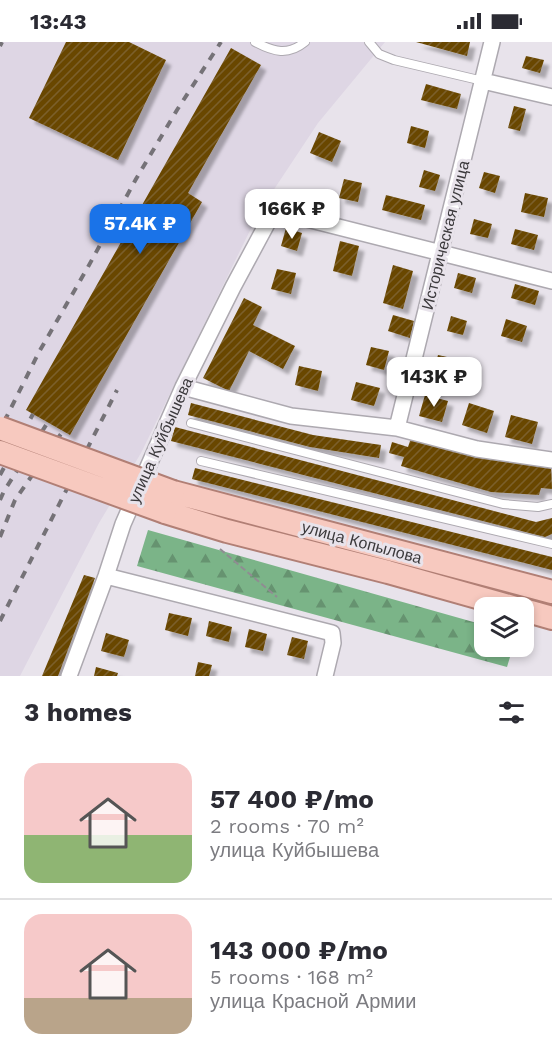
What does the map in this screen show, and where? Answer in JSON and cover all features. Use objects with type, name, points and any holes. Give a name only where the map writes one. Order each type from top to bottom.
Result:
[{"type":"main road","points":[[0,429],[169,502]]},
{"type":"main road","points":[[0,452],[169,502]]},
{"type":"main road","name":"улица Копылова","points":[[169,502],[552,592]]},
{"type":"main road","name":"улица Копылова","points":[[169,502],[227,531],[477,597]]},
{"type":"main road","points":[[534,613],[552,618]]},
{"type":"street","name":"Историческая улица","points":[[397,428],[492,42]]},
{"type":"street","points":[[483,81],[552,97]]},
{"type":"street","name":"улица Куйбышева","points":[[69,676],[123,524],[183,387],[269,220],[276,216],[291,215],[441,252]]},
{"type":"street","points":[[441,252],[552,281]]},
{"type":"street","points":[[183,387],[291,416],[397,428],[477,449],[552,460]]},
{"type":"street","points":[[106,576],[332,633],[333,643],[325,676]]},
{"type":"lane","points":[[255,42],[280,51],[292,51],[305,42]]},
{"type":"lane","points":[[369,42],[379,54],[394,60],[483,81]]},
{"type":"lane","points":[[191,423],[504,504],[538,507],[552,504]]},
{"type":"lane","points":[[201,461],[552,544]]},
{"type":"path","points":[[219,548],[278,597]]},
{"type":"shaded area","points":[[0,42],[385,42],[318,123],[259,212],[141,453],[99,523],[20,676],[0,676]]},
{"type":"green space","points":[[148,530],[474,622],[474,657],[510,657],[507,667],[137,566]]},
{"type":"building","points":[[66,42],[129,42],[166,60],[118,160],[29,118]]},
{"type":"building","points":[[416,42],[470,42],[467,56]]},
{"type":"building","points":[[231,48],[261,65],[188,193],[202,202],[70,435],[26,410]]},
{"type":"building","points":[[526,56],[544,60],[540,73],[522,68]]},
{"type":"building","points":[[426,84],[461,94],[457,109],[421,100]]},
{"type":"building","points":[[514,106],[526,109],[520,131],[508,128]]},
{"type":"building","points":[[411,126],[429,131],[425,148],[407,143]]},
{"type":"building","points":[[319,132],[341,141],[332,162],[310,153]]},
{"type":"building","points":[[424,170],[440,175],[435,191],[419,187]]},
{"type":"building","points":[[484,172],[500,176],[495,193],[479,188]]},
{"type":"building","points":[[344,179],[362,183],[358,202],[339,198]]},
{"type":"building","points":[[525,193],[548,198],[544,217],[521,212]]},
{"type":"building","points":[[386,195],[425,205],[421,220],[382,210]]},
{"type":"building","points":[[474,219],[492,224],[488,238],[470,234]]},
{"type":"building","points":[[286,228],[302,233],[297,251],[281,246]]},
{"type":"building","points":[[515,229],[538,235],[534,250],[511,244]]},
{"type":"building","points":[[340,241],[359,246],[352,276],[333,271]]},
{"type":"building","points":[[393,265],[413,271],[403,309],[383,303]]},
{"type":"building","points":[[277,269],[296,273],[291,294],[271,289]]},
{"type":"building","points":[[458,273],[476,278],[472,293],[454,288]]},
{"type":"building","points":[[515,284],[539,291],[535,305],[511,298]]},
{"type":"building","points":[[244,298],[262,307],[253,325],[295,346],[283,369],[249,351],[229,391],[203,378]]},
{"type":"building","points":[[393,315],[414,321],[410,338],[388,331]]},
{"type":"building","points":[[451,316],[467,321],[463,335],[447,331]]},
{"type":"building","points":[[506,319],[527,326],[522,342],[501,336]]},
{"type":"building","points":[[371,347],[389,351],[384,370],[366,365]]},
{"type":"building","points":[[438,355],[456,359],[451,378],[433,373]]},
{"type":"building","points":[[299,366],[322,371],[318,391],[295,385]]},
{"type":"building","points":[[356,382],[380,388],[374,406],[351,400]]},
{"type":"building","points":[[425,395],[448,401],[442,422],[419,416]]},
{"type":"building","points":[[191,403],[313,435],[381,445],[379,458],[310,447],[188,415]]},
{"type":"building","points":[[469,403],[494,411],[487,433],[462,425]]},
{"type":"building","points":[[511,415],[538,422],[532,444],[505,437]]},
{"type":"building","points":[[175,427],[536,522],[552,518],[552,534],[545,537],[171,441]]},
{"type":"building","points":[[411,438],[474,457],[551,465],[552,489],[541,488],[539,495],[491,492],[401,466],[404,457],[389,453],[392,442],[408,447]]},
{"type":"building","points":[[195,468],[552,557],[552,570],[192,479]]},
{"type":"building","points":[[84,575],[95,578],[58,676],[42,676]]},
{"type":"building","points":[[169,613],[192,618],[188,636],[165,630]]},
{"type":"building","points":[[209,621],[232,627],[229,642],[206,636]]},
{"type":"building","points":[[249,629],[267,634],[263,651],[245,647]]},
{"type":"building","points":[[106,633],[129,640],[124,657],[101,651]]},
{"type":"building","points":[[292,637],[308,641],[304,659],[287,655]]},
{"type":"building","points":[[198,662],[212,665],[209,676],[195,676]]},
{"type":"building","points":[[96,667],[118,673],[117,676],[94,676]]},
{"type":"railway","points":[[0,46],[2,42]]},
{"type":"railway","points":[[0,437],[4,422],[39,352],[136,179],[221,42]]},
{"type":"railway","points":[[0,621],[117,390]]},
{"type":"railway","points":[[0,475],[33,414]]},
{"type":"railway","points":[[0,500],[48,422]]},
{"type":"railway","points":[[0,537],[15,500],[63,431]]}]
